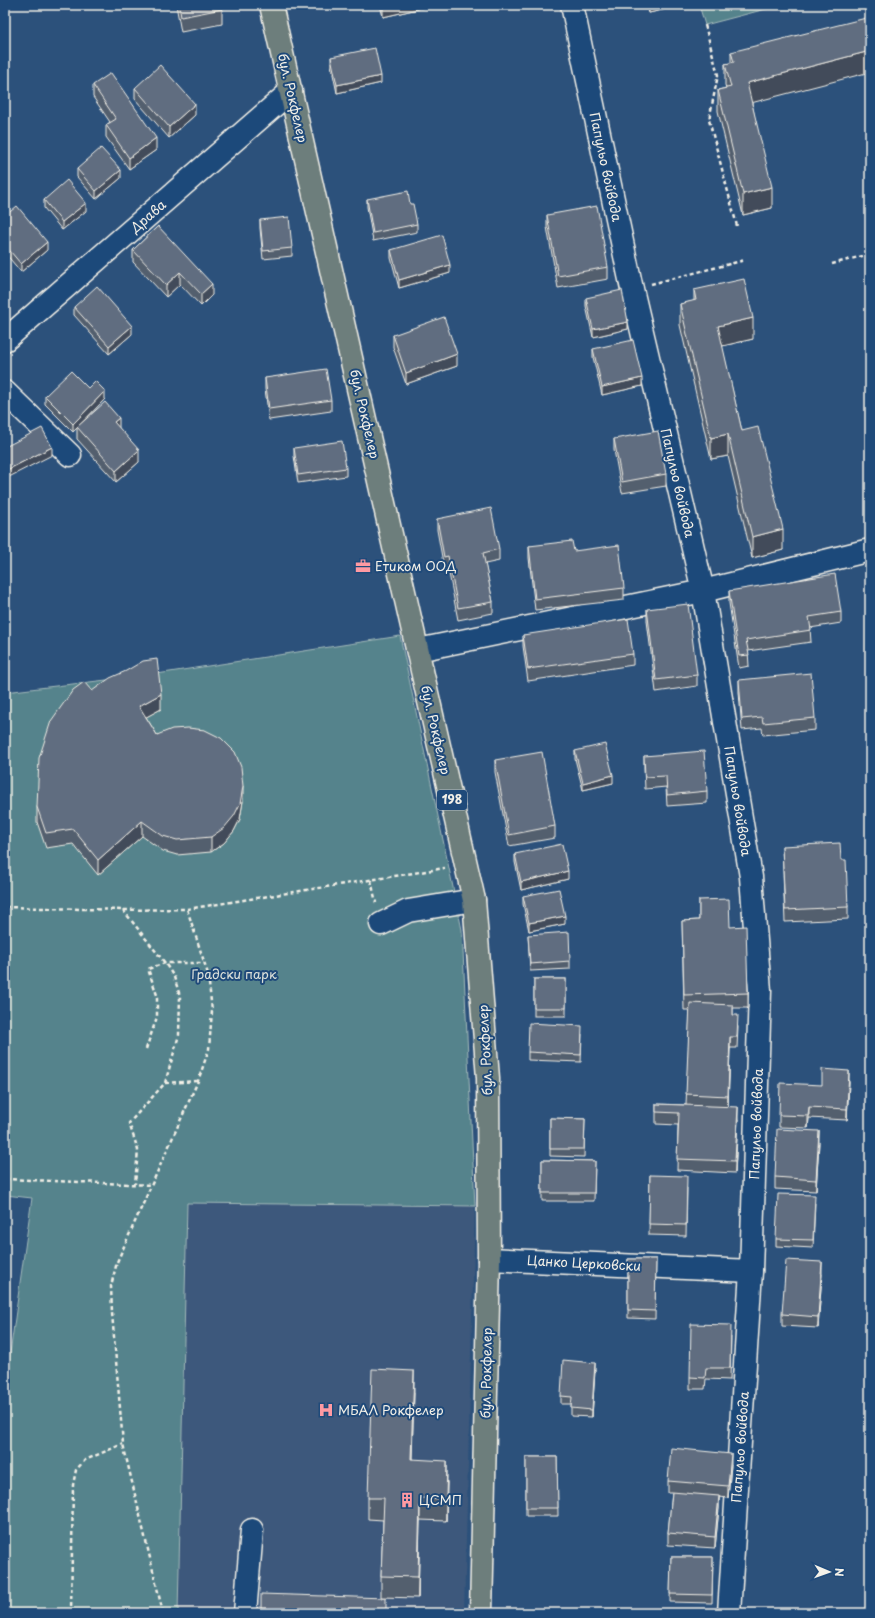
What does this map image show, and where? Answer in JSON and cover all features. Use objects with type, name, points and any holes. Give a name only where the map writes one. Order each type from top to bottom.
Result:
[{"type":"main road","name":"бул. Рокфелер","points":[[271,5],[292,91],[474,900],[488,1078],[489,1259],[481,1613]]},
{"type":"street","name":"Папульо войвода","points":[[572,5],[632,289],[703,591],[751,877],[760,991],[751,1271],[729,1613]]},
{"type":"street","name":"Драва","points":[[5,340],[292,91]]},
{"type":"street","points":[[5,392],[70,455]]},
{"type":"street","points":[[418,650],[703,591],[870,550]]},
{"type":"street","points":[[381,924],[408,911],[474,900]]},
{"type":"street","name":"Цанко Церковски","points":[[489,1259],[751,1271]]},
{"type":"street","points":[[245,1613],[252,1530]]},
{"type":"path","points":[[704,25],[718,75],[709,120],[737,226]]},
{"type":"path","points":[[832,264],[870,254]]},
{"type":"path","points":[[632,289],[745,260]]},
{"type":"path","points":[[5,907],[122,910],[187,909],[466,864]]},
{"type":"path","points":[[163,1613],[123,1444],[111,1286],[117,1262],[198,1081],[209,1049],[212,1011],[208,974],[187,909]]},
{"type":"path","points":[[122,910],[164,963],[174,978],[180,996],[179,1035],[165,1083],[129,1123],[138,1150],[135,1184]]},
{"type":"path","points":[[146,1049],[157,1017],[158,995],[148,969],[164,963],[204,963]]},
{"type":"path","points":[[165,1083],[198,1081]]},
{"type":"path","points":[[5,1179],[152,1185]]},
{"type":"path","points":[[71,1613],[73,1485],[76,1470],[85,1460],[123,1444]]},
{"type":"shaded area","name":"МБАЛ Рокфелер","points":[[187,1203],[475,1206],[464,1613],[178,1613]]},
{"type":"green space","points":[[699,5],[781,5],[705,25]]},
{"type":"green space","name":"Градски парк","points":[[400,636],[462,930],[475,1206],[187,1203],[178,1613],[5,1613],[5,1389],[32,1198],[5,1195],[5,692],[157,674]]},
{"type":"building","points":[[179,5],[221,5],[222,9],[181,17]]},
{"type":"building","points":[[870,17],[870,51],[747,83],[772,187],[743,194],[718,90],[731,87],[725,64],[734,62],[731,52]]},
{"type":"building","points":[[375,48],[381,76],[337,85],[331,57]]},
{"type":"building","points":[[160,65],[195,104],[169,127],[135,88]]},
{"type":"building","points":[[111,73],[156,138],[129,158],[106,125],[116,119],[93,85]]},
{"type":"building","points":[[101,148],[121,170],[96,191],[77,169]]},
{"type":"building","points":[[67,180],[86,203],[62,222],[44,200]]},
{"type":"building","points":[[408,191],[410,204],[413,204],[417,224],[373,233],[367,199]]},
{"type":"building","points":[[17,206],[47,242],[21,264],[5,245],[5,233],[8,230],[5,227],[5,216]]},
{"type":"building","points":[[597,206],[608,267],[558,276],[547,215]]},
{"type":"building","points":[[289,217],[292,248],[263,251],[260,220]]},
{"type":"building","points":[[158,226],[212,284],[201,294],[180,272],[166,285],[133,250]]},
{"type":"building","points":[[442,235],[450,265],[399,280],[391,250]]},
{"type":"building","points":[[744,279],[753,318],[718,326],[742,431],[758,427],[783,529],[752,537],[728,434],[711,438],[680,304],[696,300],[694,290]]},
{"type":"building","points":[[97,286],[132,326],[109,346],[74,307]]},
{"type":"building","points":[[622,290],[628,322],[593,329],[586,298]]},
{"type":"building","points":[[444,317],[457,354],[406,373],[393,335]]},
{"type":"building","points":[[633,340],[642,378],[602,387],[593,349]]},
{"type":"building","points":[[326,369],[331,400],[269,409],[265,378]]},
{"type":"building","points":[[71,371],[88,388],[95,381],[105,391],[73,424],[45,396]]},
{"type":"building","points":[[105,402],[119,418],[114,422],[139,450],[116,471],[77,427]]},
{"type":"building","points":[[42,428],[52,447],[5,471],[5,447]]},
{"type":"building","points":[[658,431],[666,474],[622,482],[614,439]]},
{"type":"building","points":[[342,441],[346,468],[298,475],[294,448]]},
{"type":"building","points":[[491,508],[499,549],[483,553],[493,602],[458,608],[448,556],[444,557],[437,519]]},
{"type":"building","points":[[572,541],[574,551],[619,545],[624,588],[535,599],[529,546]]},
{"type":"building","points":[[835,574],[841,612],[809,617],[811,630],[746,640],[749,655],[739,656],[729,591]]},
{"type":"building","points":[[688,604],[697,675],[656,680],[647,609]]},
{"type":"building","points":[[628,619],[633,654],[528,669],[523,635]]},
{"type":"building","points":[[157,659],[161,694],[139,706],[157,735],[172,729],[188,728],[205,730],[221,738],[235,752],[241,767],[243,786],[240,804],[234,816],[224,828],[211,837],[177,840],[163,836],[142,821],[98,860],[73,829],[46,833],[37,807],[39,758],[51,721],[73,690],[84,682],[92,691],[110,678],[143,661]]},
{"type":"building","points":[[811,673],[815,718],[763,723],[762,717],[742,719],[739,680]]},
{"type":"building","points":[[605,744],[613,775],[583,783],[575,751]]},
{"type":"building","points":[[704,751],[707,791],[667,795],[666,776],[645,777],[644,756]]},
{"type":"building","points":[[542,752],[555,826],[509,835],[495,760]]},
{"type":"building","points":[[840,843],[841,860],[846,860],[848,907],[785,910],[782,846]]},
{"type":"building","points":[[562,844],[568,871],[521,882],[515,854]]},
{"type":"building","points":[[559,889],[565,916],[529,923],[523,896]]},
{"type":"building","points":[[729,899],[730,927],[746,926],[748,993],[684,995],[682,921],[699,920],[699,900]]},
{"type":"building","points":[[569,932],[570,961],[530,964],[528,935]]},
{"type":"building","points":[[534,979],[566,979],[566,1008],[534,1008]]},
{"type":"building","points":[[690,1003],[733,1005],[733,1015],[738,1015],[737,1037],[730,1037],[728,1096],[686,1094]]},
{"type":"building","points":[[529,1023],[582,1026],[581,1055],[528,1052]]},
{"type":"building","points":[[822,1069],[849,1071],[847,1109],[809,1107],[808,1116],[779,1115],[780,1083],[822,1085]]},
{"type":"building","points":[[656,1104],[738,1107],[735,1161],[677,1159],[679,1113],[656,1112]]},
{"type":"building","points":[[550,1118],[585,1119],[584,1149],[550,1149]]},
{"type":"building","points":[[777,1129],[819,1131],[816,1180],[775,1177]]},
{"type":"building","points":[[542,1160],[595,1161],[594,1193],[542,1193]]},
{"type":"building","points":[[650,1175],[687,1176],[686,1225],[649,1224]]},
{"type":"building","points":[[778,1194],[815,1195],[813,1240],[776,1239]]},
{"type":"building","points":[[628,1259],[656,1259],[655,1311],[628,1310]]},
{"type":"building","points":[[786,1260],[822,1262],[818,1317],[782,1314]]},
{"type":"building","points":[[691,1324],[731,1325],[730,1368],[706,1368],[705,1378],[690,1377]]},
{"type":"building","points":[[563,1360],[595,1363],[592,1410],[571,1408],[572,1397],[561,1396]]},
{"type":"building","name":"ЦСМП","points":[[372,1369],[414,1371],[411,1459],[447,1461],[446,1499],[420,1498],[418,1577],[381,1576],[384,1498],[368,1498]]},
{"type":"building","points":[[671,1448],[731,1454],[728,1486],[668,1481]]},
{"type":"building","points":[[526,1457],[557,1457],[558,1508],[526,1508]]},
{"type":"building","points":[[672,1492],[719,1496],[715,1537],[668,1533]]},
{"type":"building","points":[[671,1557],[713,1557],[712,1595],[670,1594]]},
{"type":"building","points":[[261,1594],[386,1598],[386,1613],[261,1613]]},
{"type":"place","name":"Етиком ООД","points":[[363,566]]},
{"type":"place","name":"МБАЛ Рокфелер","points":[[326,1410]]},
{"type":"place","name":"ЦСМП","points":[[407,1500]]}]
